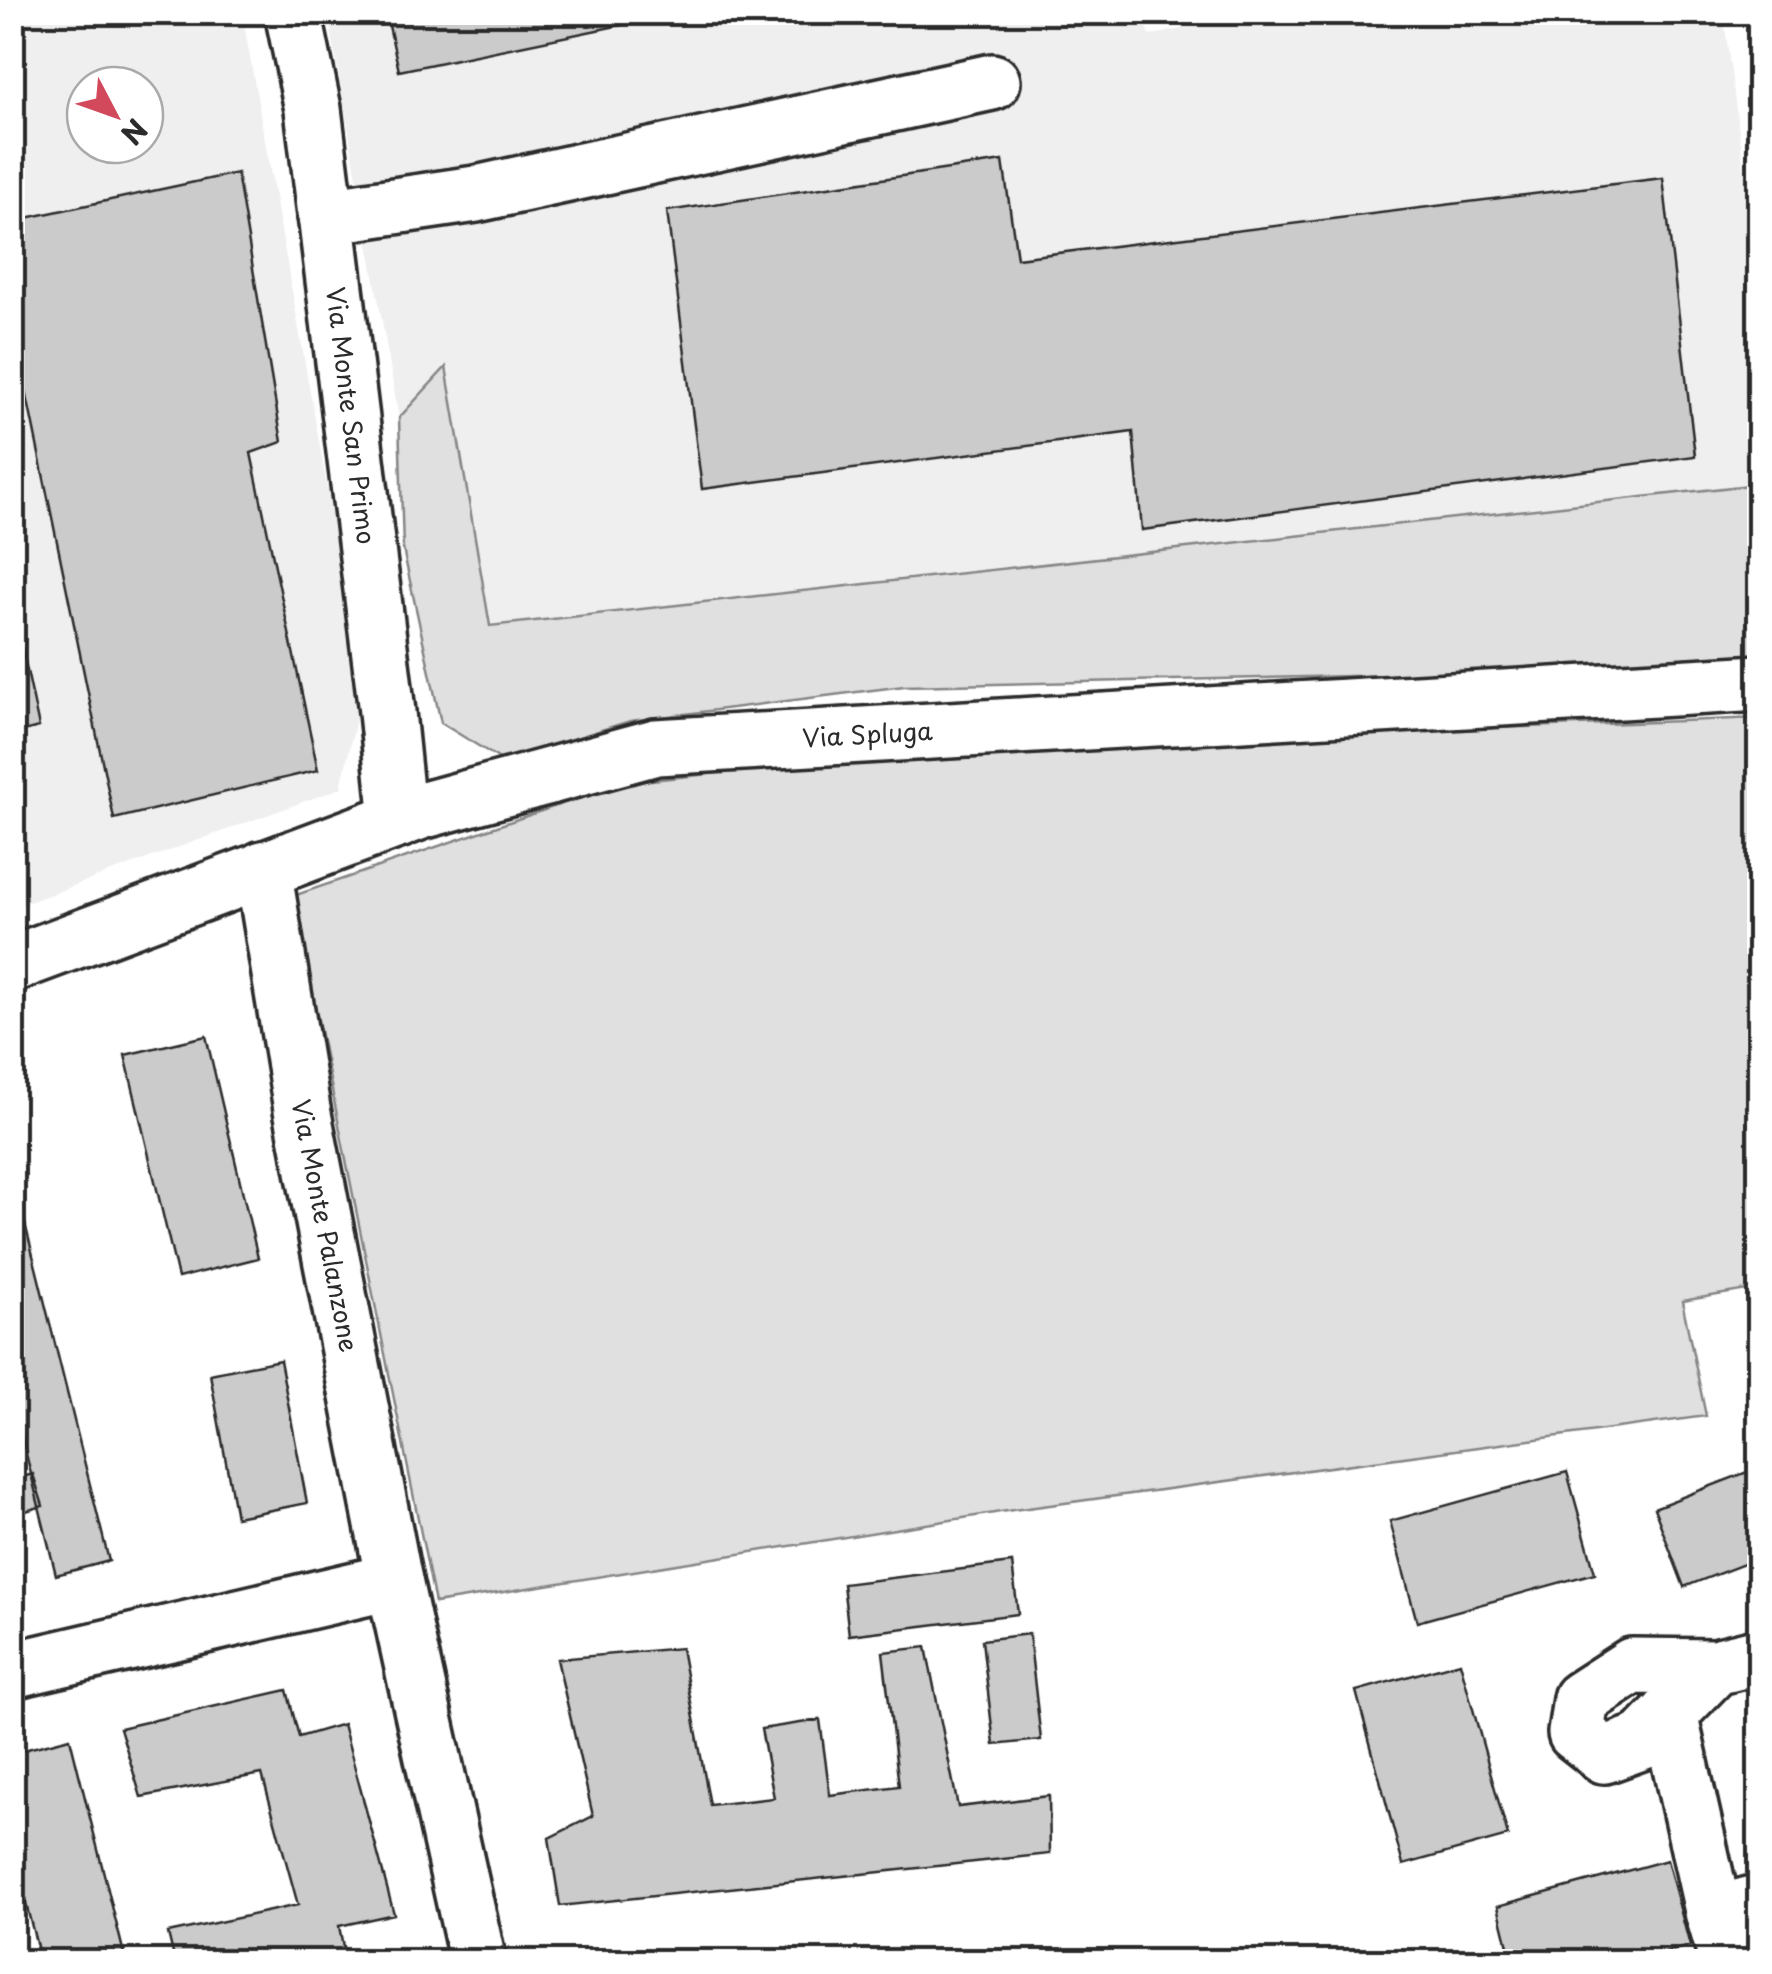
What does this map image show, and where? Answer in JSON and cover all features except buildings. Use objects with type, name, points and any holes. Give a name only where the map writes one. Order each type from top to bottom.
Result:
[{"type":"street","name":"Via Monte San Primo","points":[[293,12],[313,109],[398,820]]},
{"type":"street","points":[[326,216],[476,194],[992,82]]},
{"type":"street","name":"Via Spluga","points":[[12,964],[422,811],[656,747],[1760,683]]},
{"type":"street","name":"Via Monte Palanzone","points":[[263,869],[302,1109],[394,1581],[478,1962]]},
{"type":"street","points":[[12,1670],[394,1581]]},
{"type":"street","points":[[1737,1662],[1669,1714],[1642,1741],[1604,1755],[1576,1732],[1581,1698],[1632,1666],[1737,1662]]},
{"type":"street","points":[[1669,1714],[1734,1926]]},
{"type":"shaded area","points":[[1143,12],[1150,36],[1252,12],[1723,13],[1759,278],[1759,484],[489,626],[446,368],[399,418],[328,13]]},
{"type":"shaded area","points":[[13,13],[242,13],[363,686],[341,788],[13,908]]},
{"type":"shaded area","points":[[446,367],[490,626],[1759,484],[1759,667],[904,686],[630,721],[503,761],[441,723],[403,549],[399,418]]},
{"type":"shaded area","points":[[1759,718],[1759,1288],[1682,1301],[1706,1416],[1013,1510],[435,1603],[293,896],[623,783],[946,749]]}]
